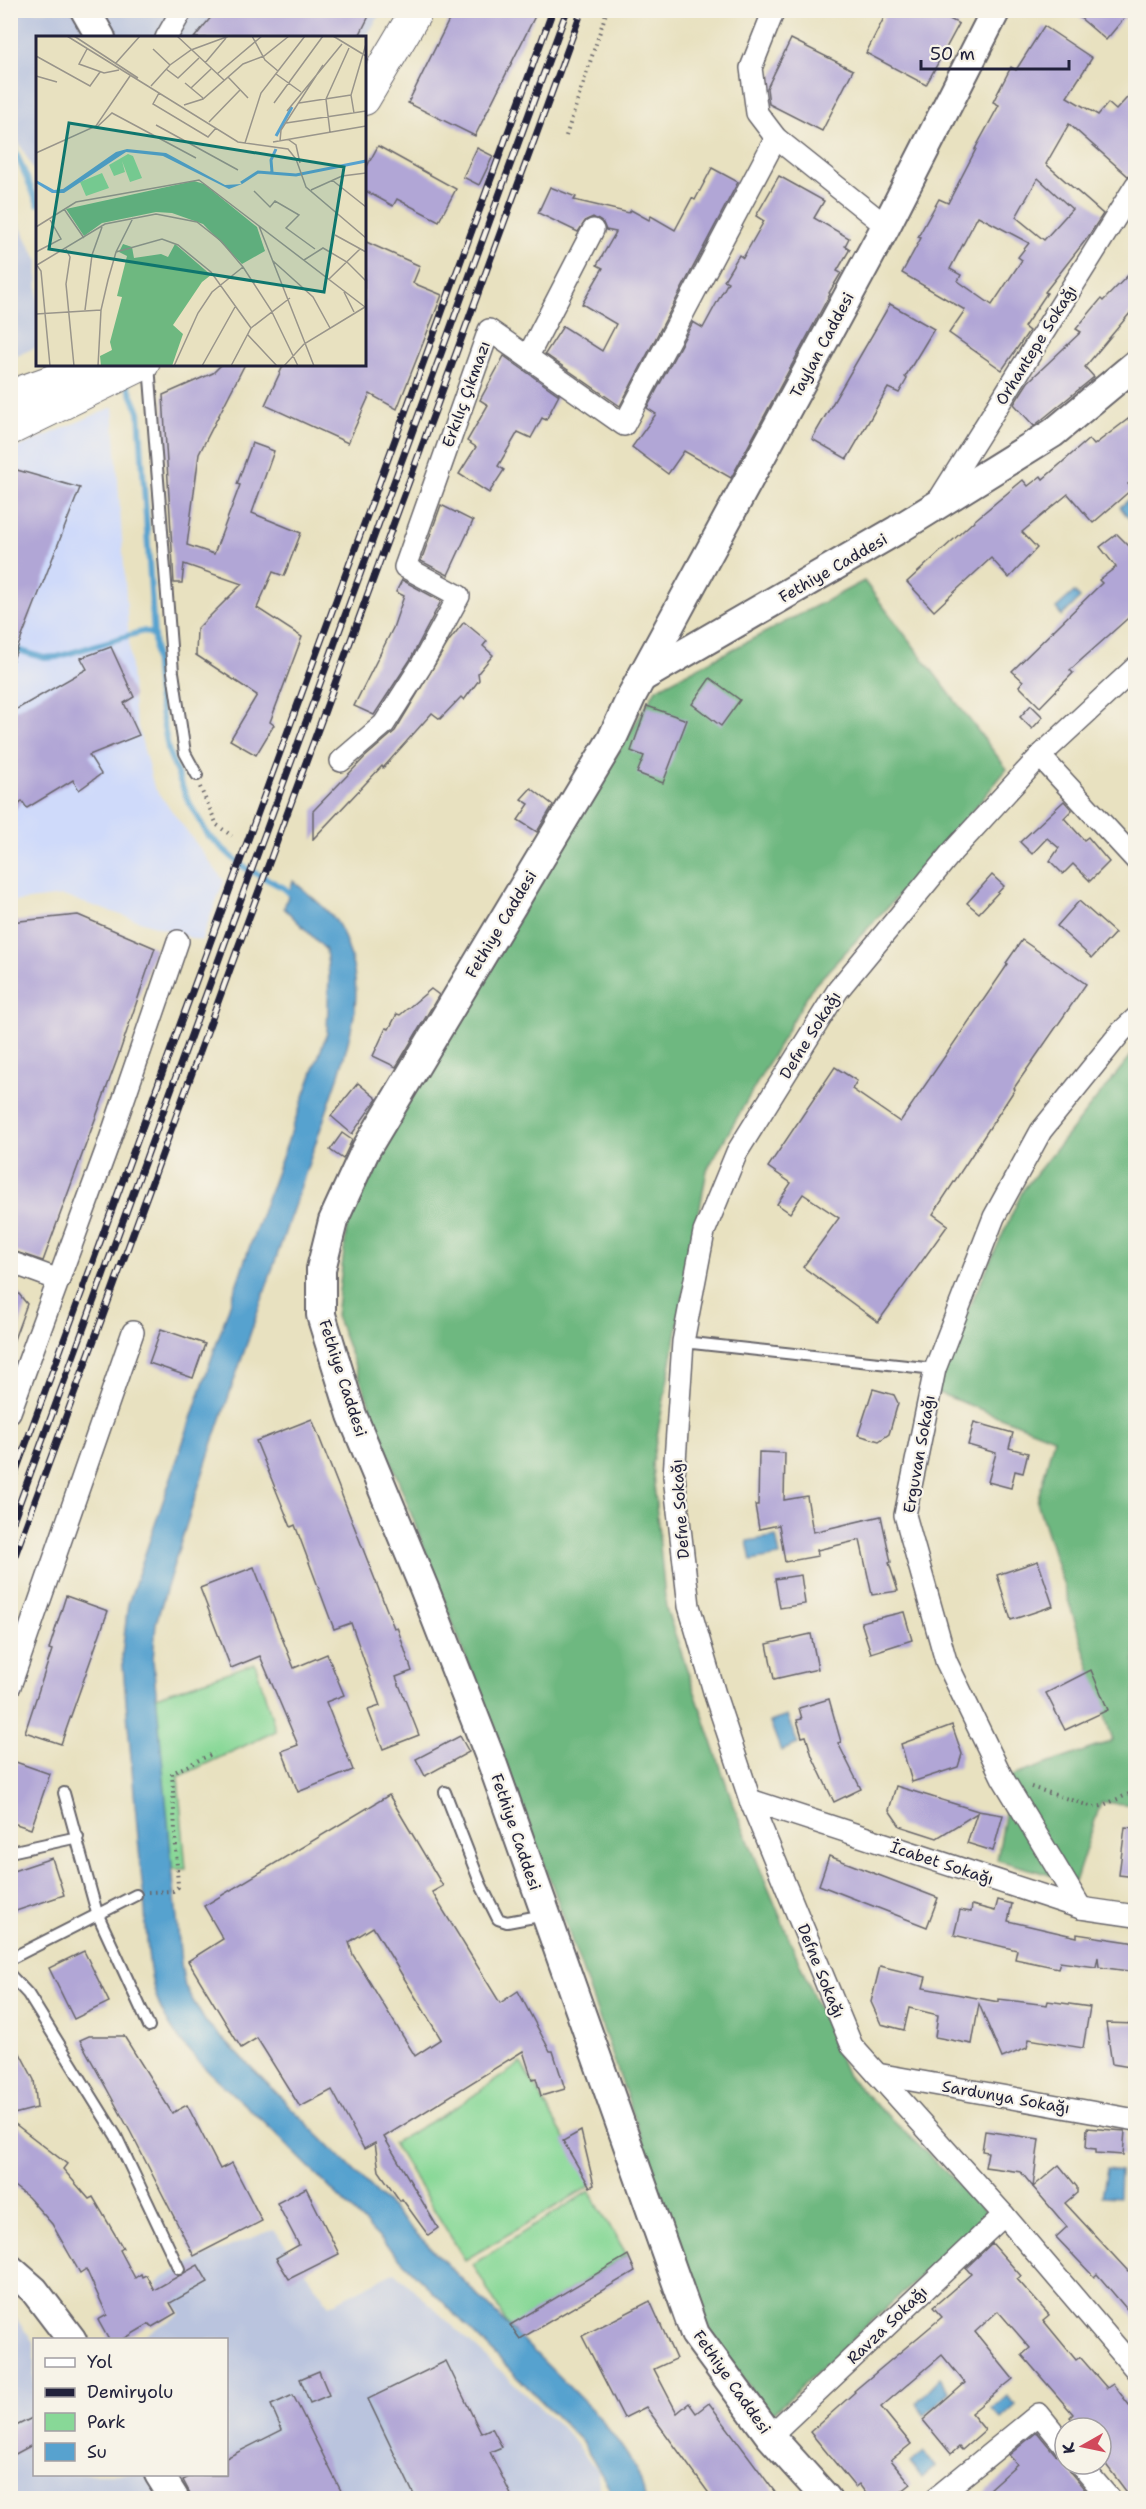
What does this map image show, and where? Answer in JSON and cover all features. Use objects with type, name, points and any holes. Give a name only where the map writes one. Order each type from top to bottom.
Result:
[{"type":"main road","points":[[366,61],[397,10]]},
{"type":"main road","points":[[366,96],[417,10]]},
{"type":"main road","points":[[10,429],[60,391],[84,366]]},
{"type":"main road","points":[[10,396],[60,391],[141,366]]},
{"type":"street","points":[[85,10],[100,36]]},
{"type":"street","points":[[167,36],[182,10]]},
{"type":"street","points":[[774,10],[751,68],[757,113],[776,138],[886,226]]},
{"type":"street","name":"Taylan Caddesi","points":[[643,677],[886,226],[996,10]]},
{"type":"street","name":"Erkılıç Çıkmazı","points":[[341,761],[384,724],[421,666],[459,596],[405,567],[489,330],[624,425],[776,138]]},
{"type":"street","name":"Orhantepe Sokağı","points":[[936,504],[1136,185]]},
{"type":"street","points":[[528,356],[593,230]]},
{"type":"street","name":"Fethiye Caddesi","points":[[826,2499],[770,2436],[695,2334],[490,1757],[424,1588],[352,1415],[321,1315],[321,1269],[333,1221],[366,1149],[612,739],[643,677],[897,530],[1053,433],[1136,364]]},
{"type":"street","name":"Defne Sokağı","points":[[1133,2361],[852,2046],[750,1800],[716,1698],[689,1606],[674,1476],[683,1342],[704,1232],[737,1152],[838,990],[952,852],[1040,756],[1136,667]]},
{"type":"street","points":[[1040,756],[1136,860]]},
{"type":"street","points":[[10,1412],[59,1280],[178,941]]},
{"type":"street","name":"Erguvan Sokağı","points":[[1081,1908],[1002,1777],[946,1661],[905,1515],[935,1370],[994,1216],[1041,1131],[1136,1018]]},
{"type":"street","points":[[10,1262],[59,1280]]},
{"type":"street","points":[[10,1686],[133,1332]]},
{"type":"street","name":"İcabet Sokağı","points":[[750,1800],[1081,1908],[1136,1916]]},
{"type":"street","name":"Sardunya Sokağı","points":[[877,2074],[1136,2120]]},
{"type":"street","name":"Ravza Sokağı","points":[[770,2436],[1004,2215]]},
{"type":"street","points":[[10,2269],[34,2290],[70,2338]]},
{"type":"street","points":[[10,2290],[22,2300],[51,2338]]},
{"type":"street","points":[[936,2499],[1039,2414],[1053,2431]]},
{"type":"street","points":[[141,2476],[155,2499]]},
{"type":"street","points":[[160,2476],[174,2499]]},
{"type":"street","points":[[1090,2476],[1109,2499]]},
{"type":"lane","points":[[144,366],[173,672],[185,753],[196,775]]},
{"type":"lane","points":[[683,1342],[935,1370]]},
{"type":"lane","points":[[445,1792],[481,1886],[498,1919],[507,1922],[546,1915]]},
{"type":"lane","points":[[64,1793],[78,1837],[97,1913],[149,2026]]},
{"type":"lane","points":[[10,1852],[78,1837]]},
{"type":"lane","points":[[10,1959],[97,1913],[139,1894]]},
{"type":"lane","points":[[10,1976],[28,1994],[116,2136],[179,2269]]},
{"type":"path","points":[[566,136],[607,10]]},
{"type":"path","points":[[196,775],[205,801],[218,825],[232,836]]},
{"type":"path","points":[[139,1894],[173,1891],[178,1887],[172,1773],[213,1753]]},
{"type":"path","points":[[1002,1777],[1093,1807],[1101,1806],[1136,1791]]},
{"type":"shaded area","points":[[10,11],[382,11],[366,37],[36,36],[36,174],[19,143],[11,109]]},
{"type":"shaded area","points":[[11,208],[36,257],[36,347],[11,358]]},
{"type":"shaded area","points":[[113,407],[134,712],[154,787],[224,881],[201,941],[63,896],[11,902],[10,451]]},
{"type":"shaded area","points":[[274,2229],[329,2305],[395,2272],[565,2431],[597,2471],[601,2498],[11,2498],[10,2310],[33,2342],[33,2476],[228,2476],[228,2338],[139,2338],[181,2314],[169,2295],[163,2296],[156,2284],[164,2277],[192,2262]]},
{"type":"green space","points":[[864,581],[1007,769],[937,854],[811,989],[707,1170],[652,1463],[666,1608],[735,1809],[847,2076],[988,2213],[770,2416],[711,2334],[551,1882],[336,1316],[348,1219],[370,1164],[656,689]]},
{"type":"green space","points":[[1135,1051],[1135,1805],[1101,1802],[1075,1882],[997,1860],[1012,1776],[1113,1741],[1037,1502],[1054,1438],[931,1390],[1023,1190]]},
{"type":"green space","points":[[255,1663],[276,1731],[178,1777],[186,1869],[171,1869],[156,1697]]},
{"type":"green space","points":[[521,2063],[592,2185],[465,2260],[393,2143],[458,2106]]},
{"type":"green space","points":[[589,2191],[627,2255],[509,2327],[473,2264]]},
{"type":"water","points":[[1133,496],[1135,499],[1135,526],[1120,507]]},
{"type":"water","points":[[1074,592],[1080,598],[1062,616],[1056,608]]},
{"type":"water","points":[[293,881],[327,911],[341,930],[353,966],[356,998],[351,1029],[338,1078],[211,1448],[156,1623],[153,1660],[185,1987],[205,2021],[599,2417],[633,2465],[643,2487],[645,2498],[611,2498],[609,2487],[582,2442],[277,2135],[188,2050],[165,2017],[153,1985],[148,1952],[122,1655],[128,1604],[247,1254],[327,1033],[329,975],[326,950],[284,908]]},
{"type":"water","points":[[776,1536],[780,1556],[751,1561],[747,1541]]},
{"type":"water","points":[[787,1716],[798,1744],[781,1751],[770,1722]]},
{"type":"water","points":[[1107,2169],[1120,2171],[1119,2197],[1102,2196]]},
{"type":"water","points":[[940,2378],[950,2392],[924,2415],[916,2403]]},
{"type":"water","points":[[1007,2396],[1016,2405],[1001,2419],[992,2409]]},
{"type":"water","points":[[924,2452],[935,2467],[922,2478],[911,2463]]},
{"type":"building","points":[[217,10],[372,10],[359,36],[196,36]]},
{"type":"building","points":[[454,10],[538,10],[475,136],[408,103]]},
{"type":"building","points":[[888,10],[933,10],[959,24],[926,85],[866,53]]},
{"type":"building","points":[[1071,10],[1131,10],[1106,40]]},
{"type":"building","points":[[1044,26],[1092,58],[1067,97],[1098,115],[1108,103],[1116,110],[1136,88],[1136,172],[1128,176],[1069,124],[1046,164],[1103,214],[1045,292],[1047,293],[1024,327],[1029,331],[1002,370],[949,333],[965,310],[902,273],[939,199],[948,203],[999,105],[993,102],[1011,67],[1016,70]],"holes":[[[1038,178],[1072,209],[1044,240],[1016,217]],[[978,216],[1029,243],[1018,257],[1022,260],[992,305],[958,281],[961,275],[950,269]]]},
{"type":"building","points":[[791,39],[853,70],[822,131],[769,104],[767,88]]},
{"type":"building","points":[[378,146],[456,189],[439,221],[397,199],[393,206],[366,191],[366,168]]},
{"type":"building","points":[[477,148],[493,156],[479,185],[463,177]]},
{"type":"building","points":[[712,168],[738,182],[620,406],[545,354],[563,326],[602,351],[616,324],[582,304],[603,268],[597,265],[616,232],[606,230],[603,223],[593,217],[586,220],[578,232],[538,213],[550,187],[576,197],[574,200],[629,213],[631,210],[649,220],[651,216],[675,230],[692,198],[695,200]]},
{"type":"building","points":[[779,176],[824,201],[814,218],[849,238],[845,246],[850,249],[837,271],[841,273],[731,478],[684,451],[668,474],[632,447],[656,414],[647,408],[693,322],[703,328],[728,282],[724,280],[739,255],[743,258],[764,221],[756,216]]},
{"type":"building","points":[[366,242],[420,266],[413,283],[442,295],[397,409],[370,394],[348,443],[265,405],[283,366],[366,366]]},
{"type":"building","points":[[1136,267],[1136,306],[1085,367],[1094,377],[1034,426],[1014,404],[1028,382],[1081,332],[1076,329],[1101,299],[1103,301]]},
{"type":"building","points":[[890,304],[934,329],[905,377],[907,379],[899,393],[888,388],[847,459],[812,439]]},
{"type":"building","points":[[504,356],[559,395],[546,420],[542,418],[531,438],[518,432],[498,466],[504,470],[489,493],[459,474],[476,447],[467,441],[488,405],[480,400]]},
{"type":"building","points":[[220,366],[244,366],[199,454],[187,545],[214,554],[240,485],[237,484],[252,443],[274,451],[252,513],[301,533],[284,576],[273,572],[257,608],[302,637],[270,722],[274,725],[256,755],[230,740],[257,695],[196,655],[197,629],[242,584],[184,564],[182,583],[174,583],[163,395],[213,373]]},
{"type":"building","points":[[1136,413],[1136,479],[1128,484],[1132,489],[1093,523],[1068,494],[1022,532],[1037,548],[1009,578],[991,558],[934,611],[907,582],[1023,480],[1028,486],[1041,476],[1043,479],[1089,439],[1094,445]]},
{"type":"building","points":[[10,468],[80,488],[12,662],[10,662]]},
{"type":"building","points":[[441,505],[473,521],[448,575],[421,561]]},
{"type":"building","points":[[1117,534],[1136,553],[1136,611],[1070,670],[1073,673],[1040,707],[1019,686],[1023,681],[1012,671],[1102,583],[1099,580],[1116,567],[1100,547]]},
{"type":"building","points":[[402,580],[441,601],[410,660],[374,715],[354,706],[393,628],[404,596],[396,592]]},
{"type":"building","points":[[464,622],[487,641],[483,646],[493,655],[478,673],[479,680],[464,700],[461,697],[440,719],[432,713],[383,768],[382,766],[313,839],[313,811],[364,758],[395,731],[449,641]]},
{"type":"building","points":[[111,647],[134,697],[124,703],[139,735],[89,755],[101,774],[79,790],[73,780],[27,808],[22,801],[10,816],[10,713],[87,669],[81,658]]},
{"type":"building","points":[[710,678],[740,700],[721,726],[692,704]]},
{"type":"building","points":[[1031,705],[1043,717],[1032,729],[1020,717]]},
{"type":"building","points":[[647,706],[687,720],[663,783],[637,773],[644,756],[631,751]]},
{"type":"building","points":[[531,788],[553,805],[537,832],[518,820],[529,804],[521,799]]},
{"type":"building","points":[[1064,801],[1072,810],[1064,818],[1084,840],[1088,837],[1109,862],[1090,881],[1073,864],[1063,874],[1050,861],[1059,848],[1047,838],[1032,854],[1020,842]]},
{"type":"building","points":[[992,875],[1004,886],[979,913],[967,903]]},
{"type":"building","points":[[1079,901],[1115,933],[1092,958],[1057,926]]},
{"type":"building","points":[[78,915],[155,948],[118,1057],[43,1261],[10,1250],[10,922]]},
{"type":"building","points":[[1022,940],[1086,984],[1014,1088],[933,1214],[948,1225],[878,1322],[803,1267],[839,1218],[803,1194],[790,1213],[777,1204],[791,1183],[768,1167],[835,1067],[857,1081],[852,1089],[900,1122]]},
{"type":"building","points":[[431,989],[439,995],[396,1067],[373,1056],[386,1028],[389,1029],[397,1014],[400,1015]]},
{"type":"building","points":[[358,1083],[377,1099],[352,1134],[331,1116]]},
{"type":"building","points":[[342,1133],[352,1140],[343,1159],[330,1150]]},
{"type":"building","points":[[10,1283],[27,1304],[12,1345],[10,1344]]},
{"type":"building","points":[[161,1329],[205,1344],[193,1378],[149,1363]]},
{"type":"building","points":[[873,1389],[894,1395],[898,1403],[889,1434],[879,1441],[858,1435]]},
{"type":"building","points":[[312,1419],[394,1628],[397,1627],[412,1671],[396,1677],[419,1735],[383,1749],[368,1710],[380,1706],[351,1623],[334,1629],[295,1525],[291,1527],[256,1441]]},
{"type":"building","points":[[974,1422],[1013,1433],[1009,1448],[1028,1453],[1023,1473],[1015,1471],[1011,1488],[988,1482],[996,1453],[968,1445]]},
{"type":"building","points":[[759,1452],[785,1453],[784,1500],[807,1496],[813,1532],[881,1516],[891,1562],[889,1563],[898,1591],[872,1595],[860,1540],[817,1550],[818,1556],[785,1562],[779,1525],[759,1529],[755,1505],[758,1505]]},
{"type":"building","points":[[1038,1561],[1053,1606],[1011,1620],[997,1575]]},
{"type":"building","points":[[254,1567],[294,1668],[327,1654],[344,1695],[326,1702],[353,1770],[298,1792],[282,1751],[298,1745],[260,1656],[231,1668],[200,1588]]},
{"type":"building","points":[[801,1575],[805,1604],[780,1608],[775,1579]]},
{"type":"building","points":[[66,1596],[108,1611],[61,1744],[25,1732],[52,1650],[49,1649]]},
{"type":"building","points":[[904,1612],[912,1640],[871,1653],[861,1622]]},
{"type":"building","points":[[811,1634],[818,1669],[774,1679],[767,1644]]},
{"type":"building","points":[[1091,1670],[1108,1710],[1065,1730],[1046,1693]]},
{"type":"building","points":[[829,1699],[841,1742],[838,1743],[861,1789],[834,1802],[812,1756],[806,1736],[802,1737],[797,1720],[802,1719],[799,1708]]},
{"type":"building","points":[[952,1725],[962,1754],[958,1767],[912,1782],[901,1744]]},
{"type":"building","points":[[460,1736],[469,1752],[425,1776],[416,1759]]},
{"type":"building","points":[[10,1760],[50,1774],[31,1829],[10,1822]]},
{"type":"building","points":[[896,1786],[978,1811],[1003,1815],[993,1851],[967,1843],[977,1813],[937,1838],[900,1826],[889,1810]]},
{"type":"building","points":[[389,1795],[443,1886],[432,1892],[500,2003],[518,1991],[550,2051],[553,2051],[565,2089],[541,2096],[536,2078],[532,2079],[523,2051],[384,2137],[438,2228],[428,2235],[379,2171],[375,2143],[364,2149],[332,2090],[300,2107],[257,2038],[241,2048],[188,1961],[223,1939],[204,1906]],"holes":[[[373,1927],[441,2039],[415,2056],[353,1955],[349,1942]]]},
{"type":"building","points":[[1125,1827],[1136,1828],[1136,1877],[1119,1875]]},
{"type":"building","points":[[829,1856],[938,1898],[927,1927],[819,1885]]},
{"type":"building","points":[[52,1858],[64,1895],[10,1913],[10,1872]]},
{"type":"building","points":[[998,1900],[1012,1904],[1008,1921],[1077,1937],[1077,1934],[1136,1943],[1136,1972],[1099,1967],[1098,1957],[1096,1967],[1060,1962],[1058,1968],[1015,1959],[1017,1950],[954,1935],[960,1910],[971,1912],[972,1905],[995,1911]]},
{"type":"building","points":[[84,1951],[109,2002],[74,2019],[49,1968]]},
{"type":"building","points":[[880,1966],[926,1977],[923,1988],[999,2002],[999,1999],[1047,2005],[1048,2001],[1090,2007],[1083,2048],[1029,2039],[1027,2048],[1002,2058],[979,2004],[972,2044],[935,2037],[938,2015],[909,2008],[904,2030],[881,2024],[871,2002]]},
{"type":"building","points":[[1106,2023],[1136,2024],[1136,2061],[1130,2067],[1112,2064]]},
{"type":"building","points":[[10,2034],[34,2080],[37,2108],[10,2115]]},
{"type":"building","points":[[89,2036],[124,2036],[172,2113],[187,2105],[220,2169],[232,2163],[262,2221],[194,2256],[80,2040]]},
{"type":"building","points":[[10,2120],[67,2164],[63,2169],[89,2199],[93,2197],[123,2248],[120,2250],[135,2278],[141,2274],[142,2277],[146,2275],[154,2290],[198,2265],[208,2282],[170,2303],[176,2313],[152,2327],[149,2324],[125,2338],[108,2338],[98,2320],[107,2315],[86,2269],[80,2273],[52,2224],[28,2197],[10,2183]]},
{"type":"building","points":[[1087,2128],[1125,2131],[1123,2155],[1096,2153],[1096,2149],[1086,2148]]},
{"type":"building","points":[[581,2131],[594,2185],[590,2187],[563,2141]]},
{"type":"building","points":[[985,2131],[1039,2139],[1033,2187],[1021,2172],[985,2167],[988,2152],[982,2151]]},
{"type":"building","points":[[1059,2165],[1077,2187],[1077,2193],[1065,2203],[1128,2271],[1136,2265],[1136,2320],[1097,2274],[1094,2277],[1056,2237],[1067,2227],[1033,2187]]},
{"type":"building","points":[[306,2188],[339,2254],[289,2279],[276,2258],[299,2245],[277,2203]]},
{"type":"building","points":[[992,2243],[1021,2276],[1017,2279],[1049,2315],[1043,2320],[1076,2360],[1080,2357],[1107,2388],[1113,2384],[1136,2414],[1136,2499],[1132,2499],[1113,2474],[1113,2416],[1071,2416],[1073,2414],[1022,2355],[1030,2348],[998,2311],[975,2332],[1013,2379],[971,2413],[985,2430],[962,2450],[959,2447],[951,2454],[923,2420],[965,2383],[942,2355],[881,2407],[911,2444],[891,2460],[911,2484],[892,2499],[870,2499],[859,2484],[855,2487],[810,2432],[854,2391],[942,2317],[933,2307],[971,2274],[966,2268]]},
{"type":"building","points":[[628,2255],[635,2271],[520,2339],[510,2325]]},
{"type":"building","points":[[650,2301],[676,2359],[654,2369],[677,2413],[689,2403],[696,2413],[709,2403],[780,2499],[713,2499],[646,2407],[624,2418],[582,2336]]},
{"type":"building","points":[[446,2361],[481,2433],[492,2428],[502,2447],[490,2452],[513,2499],[416,2499],[368,2399]]},
{"type":"building","points":[[319,2371],[329,2395],[310,2403],[300,2379]]},
{"type":"building","points":[[293,2395],[345,2499],[193,2499],[183,2480],[191,2476],[228,2476],[228,2457],[282,2430],[271,2405]]},
{"type":"building","points":[[33,2418],[33,2445],[10,2457],[10,2429]]},
{"type":"building","points":[[1037,2432],[1053,2452],[1053,2476],[1073,2476],[1093,2499],[978,2499],[1017,2464],[1009,2455]]},
{"type":"waterway","points":[[10,139],[36,199]]},
{"type":"waterway","points":[[126,382],[139,412],[158,696],[169,753],[188,801],[208,835],[242,866],[284,888],[295,898]]},
{"type":"waterway","points":[[11,648],[44,658],[57,657],[144,631],[154,635]]},
{"type":"railway","points":[[10,1487],[553,10]]},
{"type":"railway","points":[[10,1529],[567,10]]},
{"type":"railway","points":[[10,1569],[582,10]]}]
